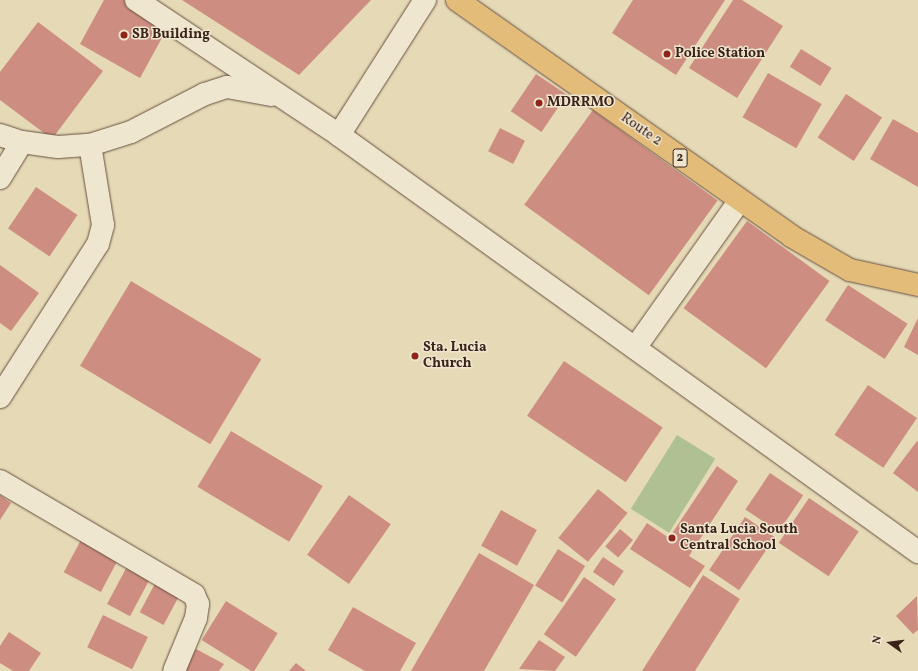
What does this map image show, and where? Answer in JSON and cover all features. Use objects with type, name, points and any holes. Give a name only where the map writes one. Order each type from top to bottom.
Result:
[{"type":"highway","name":"Route 2","points":[[457,0],[791,236],[850,270],[918,285]]},
{"type":"street","points":[[136,0],[339,135],[918,552]]},
{"type":"street","points":[[339,135],[426,0]]},
{"type":"street","points":[[0,135],[22,142],[58,147],[90,145],[131,132],[205,94],[226,87],[252,90],[288,100]]},
{"type":"street","points":[[0,178],[22,142]]},
{"type":"street","points":[[0,398],[98,244],[103,225],[102,212],[90,145]]},
{"type":"street","points":[[635,348],[740,200]]},
{"type":"street","points":[[0,481],[194,595],[198,604],[196,618],[174,671]]},
{"type":"green space","points":[[677,435],[715,459],[669,533],[631,509]]},
{"type":"building","name":"SB Building","points":[[104,0],[124,0],[169,25],[140,78],[80,44]]},
{"type":"building","points":[[182,0],[371,0],[299,75]]},
{"type":"building","name":"Police Station","points":[[633,0],[725,0],[676,75],[612,33]]},
{"type":"building","points":[[733,0],[742,0],[783,26],[737,98],[689,68]]},
{"type":"building","points":[[38,22],[103,71],[52,139],[0,100],[0,72]]},
{"type":"building","points":[[801,49],[832,68],[820,86],[790,67]]},
{"type":"building","points":[[768,73],[822,104],[796,148],[742,117]]},
{"type":"building","name":"MDRRMO","points":[[536,74],[567,95],[542,132],[511,111]]},
{"type":"building","points":[[846,94],[882,117],[854,161],[818,138]]},
{"type":"building","points":[[593,110],[718,201],[649,295],[524,205]]},
{"type":"building","points":[[893,119],[918,133],[918,187],[870,159]]},
{"type":"building","points":[[500,128],[525,141],[513,164],[488,151]]},
{"type":"building","points":[[36,187],[77,215],[49,256],[8,228]]},
{"type":"building","points":[[747,221],[830,281],[766,368],[684,308]]},
{"type":"building","points":[[0,265],[39,293],[11,331],[0,323]]},
{"type":"building","points":[[131,281],[261,359],[210,444],[80,366]]},
{"type":"building","points":[[848,285],[908,324],[885,359],[825,320]]},
{"type":"building","points":[[918,318],[918,355],[904,347]]},
{"type":"building","points":[[564,361],[663,428],[626,482],[527,416]]},
{"type":"building","points":[[868,385],[917,418],[883,468],[834,435]]},
{"type":"building","points":[[231,431],[323,486],[289,542],[198,487]]},
{"type":"building","points":[[917,441],[918,442],[918,492],[893,473]]},
{"type":"building","points":[[717,466],[738,481],[689,556],[705,566],[690,588],[630,549],[647,523],[669,538]]},
{"type":"building","points":[[770,473],[803,495],[779,532],[745,509]]},
{"type":"building","points":[[598,489],[628,513],[588,562],[558,538]]},
{"type":"building","points":[[0,495],[11,503],[0,520]]},
{"type":"building","points":[[349,495],[391,524],[349,584],[307,555]]},
{"type":"building","points":[[809,498],[859,532],[829,576],[779,543]]},
{"type":"building","points":[[501,510],[537,530],[517,566],[481,546]]},
{"type":"building","points":[[745,517],[775,537],[739,590],[709,570]]},
{"type":"building","points":[[620,529],[633,540],[618,558],[605,547]]},
{"type":"building","points":[[83,536],[120,556],[101,592],[64,572]]},
{"type":"building","points":[[558,549],[585,566],[562,602],[535,585]]},
{"type":"building","points":[[479,553],[534,585],[484,671],[411,671]]},
{"type":"building","points":[[603,557],[624,571],[614,586],[593,572]]},
{"type":"building","points":[[131,559],[154,571],[130,616],[107,604]]},
{"type":"building","points":[[703,575],[740,599],[695,671],[642,671]]},
{"type":"building","points":[[159,576],[183,589],[164,625],[140,612]]},
{"type":"building","points":[[584,577],[616,599],[576,657],[544,634]]},
{"type":"building","points":[[917,596],[918,630],[913,634],[896,616]]},
{"type":"building","points":[[226,601],[278,633],[254,671],[251,671],[202,640]]},
{"type":"building","points":[[353,607],[416,643],[400,671],[365,671],[328,650]]},
{"type":"building","points":[[103,615],[148,637],[132,669],[87,647]]},
{"type":"building","points":[[9,632],[41,653],[29,671],[13,671],[0,663],[0,646]]},
{"type":"building","points":[[539,640],[565,657],[555,671],[519,669]]},
{"type":"building","points":[[196,649],[224,664],[219,671],[184,671]]},
{"type":"building","points":[[296,663],[306,671],[289,671]]},
{"type":"place","name":"SB Building","points":[[124,35]]},
{"type":"place","name":"Police Station","points":[[667,54]]},
{"type":"place","name":"MDRRMO","points":[[539,103]]},
{"type":"place","name":"Sta. Lucia Church","points":[[415,356]]},
{"type":"place","name":"Santa Lucia South Central School","points":[[672,538]]}]
